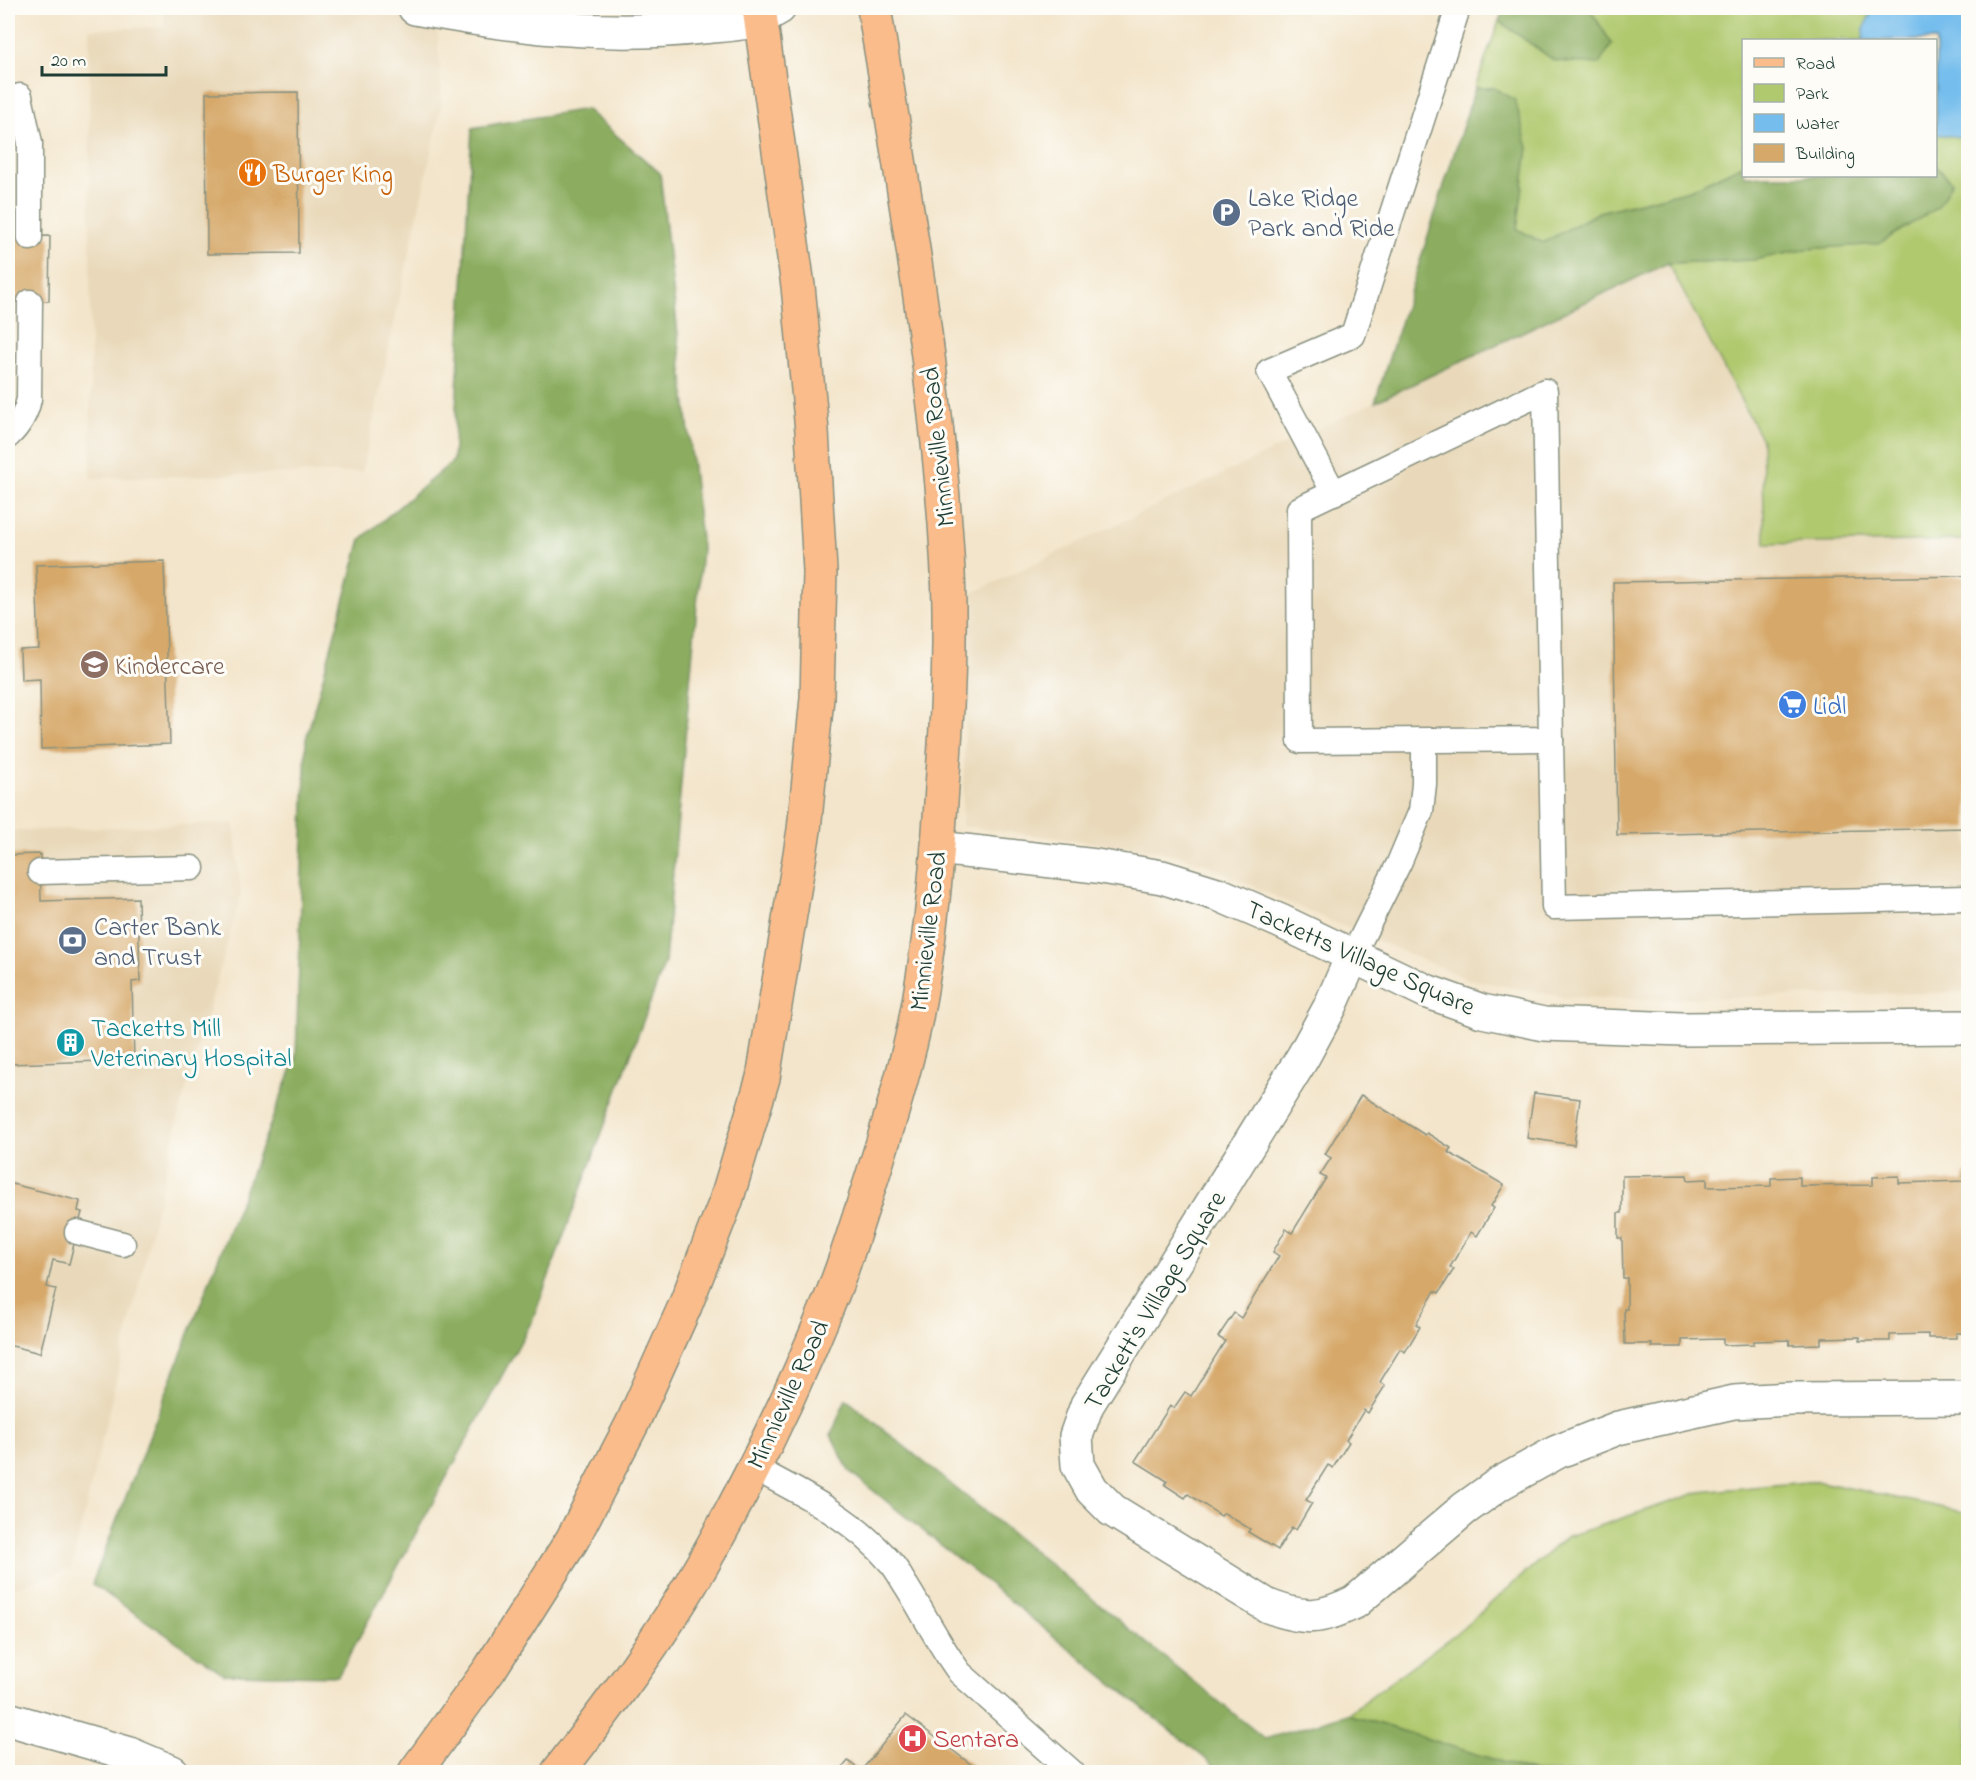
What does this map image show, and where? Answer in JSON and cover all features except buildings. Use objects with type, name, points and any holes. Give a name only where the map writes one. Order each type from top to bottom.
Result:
[{"type":"main road","name":"Minnieville Road","points":[[558,1773],[649,1649],[700,1568],[754,1467],[829,1304],[891,1119],[914,1029],[928,944],[948,715],[947,556],[934,401],[909,224],[874,8]]},
{"type":"main road","points":[[415,1773],[489,1669],[572,1540],[632,1424],[685,1306],[726,1201],[764,1078],[804,830],[817,698],[820,571],[812,431],[766,11]]},
{"type":"street","points":[[415,8],[489,22],[583,32],[677,30],[766,11]]},
{"type":"street","name":"Tacketts Village Square","points":[[938,848],[1096,866],[1162,877],[1220,895],[1426,991],[1482,1011],[1544,1024],[1675,1029],[1968,1027]]},
{"type":"street","name":"Tackett's Village Square","points":[[1352,957],[1330,1007],[1303,1057],[1087,1405],[1076,1436],[1078,1465],[1092,1490],[1112,1510],[1268,1606],[1288,1614],[1311,1616],[1333,1613],[1354,1602],[1464,1509],[1511,1476],[1557,1452],[1618,1428],[1734,1402],[1792,1399],[1968,1398]]},
{"type":"street","points":[[8,1719],[127,1753],[172,1773]]},
{"type":"lane","points":[[1334,493],[1269,371],[1353,335],[1458,8]]},
{"type":"lane","points":[[20,96],[30,143],[30,238]]},
{"type":"lane","points":[[8,436],[22,421],[29,399],[30,302]]},
{"type":"lane","points":[[1551,739],[1424,742],[1300,741],[1299,509],[1545,391],[1554,907],[1968,898]]},
{"type":"lane","points":[[1352,957],[1399,863],[1421,811],[1424,784],[1424,742]]},
{"type":"lane","points":[[40,872],[192,868]]},
{"type":"lane","points":[[77,1232],[123,1244]]},
{"type":"lane","points":[[754,1467],[822,1504],[857,1530],[893,1564],[948,1657],[960,1673],[1072,1773]]},
{"type":"shaded area","points":[[164,8],[436,8],[442,102],[362,472],[91,478],[89,29],[164,27]]},
{"type":"shaded area","points":[[1668,263],[1762,440],[1765,544],[1968,540],[1968,992],[1651,999],[1563,997],[1467,979],[1303,909],[1203,863],[1159,851],[962,826],[968,640],[966,596]]},
{"type":"shaded area","points":[[234,823],[241,895],[182,1103],[71,1569],[8,1589],[8,831]]},
{"type":"green space","points":[[1504,8],[1589,8],[1612,44],[1599,64],[1555,61],[1499,21]]},
{"type":"green space","points":[[1589,8],[1968,8],[1968,540],[1765,544],[1762,440],[1668,263],[1753,260],[1807,249],[1952,182],[1937,167],[1937,39],[1742,39],[1742,165],[1690,190],[1599,212],[1543,243],[1517,229],[1528,148],[1494,88],[1475,88],[1499,21],[1555,61],[1612,44]]},
{"type":"green space","points":[[1475,88],[1494,88],[1515,100],[1528,148],[1517,229],[1543,243],[1599,212],[1690,190],[1742,165],[1742,177],[1937,177],[1937,167],[1952,182],[1938,207],[1879,244],[1807,249],[1753,260],[1668,263],[1375,402]]},
{"type":"green space","points":[[586,109],[660,173],[702,549],[665,962],[533,1319],[338,1676],[224,1674],[92,1584],[296,1058],[306,739],[361,539],[453,461],[472,128]]},
{"type":"green space","points":[[846,1399],[1265,1739],[1347,1714],[1534,1772],[1222,1772],[849,1471],[831,1435]]},
{"type":"green space","points":[[1816,1481],[1968,1513],[1968,1772],[1534,1772],[1347,1714],[1463,1628],[1566,1537],[1700,1492]]},
{"type":"water","points":[[1874,8],[1954,8],[1968,15],[1968,138],[1937,134],[1937,39],[1863,39],[1864,27]]},
{"type":"place","name":"Burger King","points":[[252,173]]},
{"type":"place","name":"Lake Ridge Park and Ride","points":[[1227,212]]},
{"type":"place","name":"Kindercare","points":[[94,665]]},
{"type":"place","name":"Lidl","points":[[1792,705]]},
{"type":"place","name":"Carter Bank and Trust","points":[[73,941]]},
{"type":"place","name":"Tacketts Mill Veterinary Hospital","points":[[70,1042]]},
{"type":"place","name":"Sentara","points":[[912,1738]]}]
